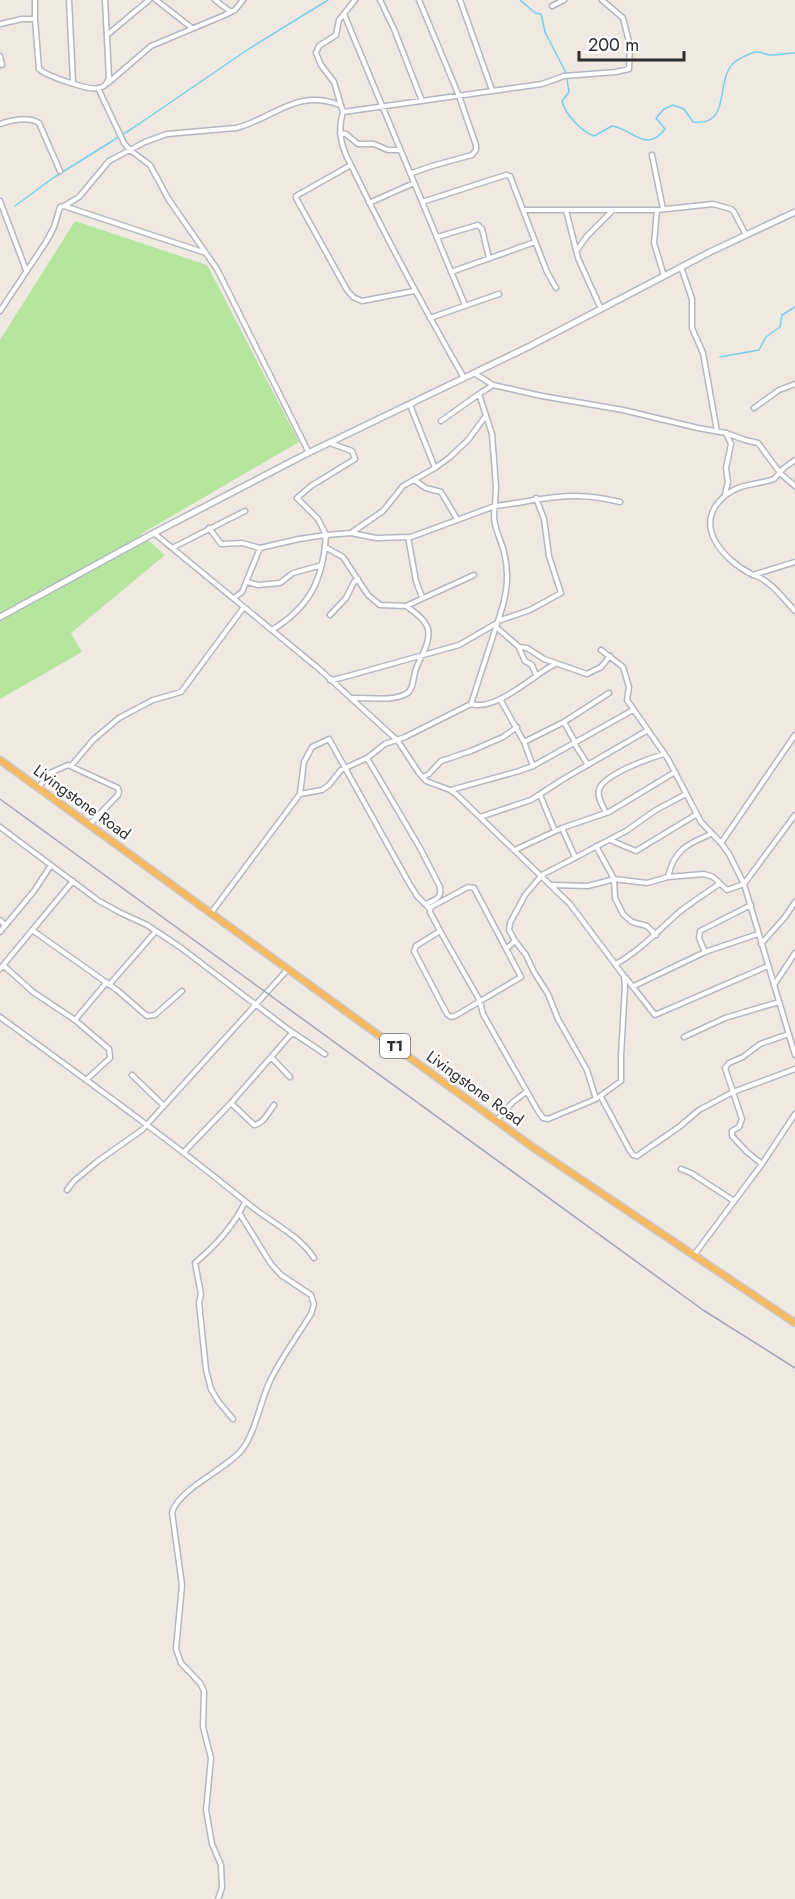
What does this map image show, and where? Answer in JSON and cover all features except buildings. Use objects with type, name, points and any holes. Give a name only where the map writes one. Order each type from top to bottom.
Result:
[{"type":"highway","name":"Livingstone Road","points":[[0,760],[552,1160],[795,1323]]},
{"type":"main road","points":[[0,617],[154,532],[309,453],[465,378],[681,267],[795,212]]},
{"type":"street","points":[[35,0],[39,69],[55,77],[98,88],[107,84],[151,46],[231,12],[243,0]]},
{"type":"street","points":[[69,0],[73,82]]},
{"type":"street","points":[[105,0],[109,78],[107,84]]},
{"type":"street","points":[[107,35],[150,0]]},
{"type":"street","points":[[156,0],[192,28]]},
{"type":"street","points":[[215,0],[231,12]]},
{"type":"street","points":[[355,0],[344,14],[336,35],[320,46],[316,53],[321,65],[334,82],[343,112],[340,133],[342,148],[414,291],[465,378]]},
{"type":"street","points":[[380,0],[422,101]]},
{"type":"street","points":[[412,173],[475,153],[476,145],[459,96],[419,0]]},
{"type":"street","points":[[460,0],[492,90]]},
{"type":"street","points":[[552,6],[564,0]]},
{"type":"street","points":[[343,112],[542,84],[564,76],[616,72],[630,68],[630,46],[623,18],[602,0]]},
{"type":"street","points":[[344,14],[465,305]]},
{"type":"street","points":[[0,24],[22,19],[35,19]]},
{"type":"street","points":[[0,56],[2,65]]},
{"type":"street","points":[[98,88],[116,127],[130,150],[150,165],[169,200],[217,269],[309,453]]},
{"type":"street","points":[[0,311],[54,227],[60,207],[75,200],[109,161],[145,142],[167,134],[236,128],[248,125],[279,108],[308,99],[340,105]]},
{"type":"street","points":[[0,124],[21,119],[34,120],[39,123],[60,171]]},
{"type":"street","points":[[340,133],[346,134],[358,144],[374,144],[388,150],[399,150]]},
{"type":"street","points":[[652,154],[663,209]]},
{"type":"street","points":[[351,165],[299,193],[296,198],[353,297],[362,301],[414,291]]},
{"type":"street","points":[[422,202],[506,175],[510,176],[535,242],[556,288]]},
{"type":"street","points":[[369,203],[414,183]]},
{"type":"street","points":[[0,201],[26,271]]},
{"type":"street","points":[[523,210],[657,210],[713,204],[735,212],[746,235]]},
{"type":"street","points":[[64,206],[206,253]]},
{"type":"street","points":[[566,210],[577,250],[601,309]]},
{"type":"street","points":[[577,250],[586,237],[614,210]]},
{"type":"street","points":[[657,210],[654,243],[664,276]]},
{"type":"street","points":[[0,222],[6,218]]},
{"type":"street","points":[[437,237],[478,225],[482,229],[489,258]]},
{"type":"street","points":[[451,272],[535,242]]},
{"type":"street","points":[[681,267],[692,299],[692,328],[703,353],[717,431]]},
{"type":"street","points":[[430,318],[500,294]]},
{"type":"street","points":[[474,373],[493,385],[726,432],[758,443],[781,474],[795,486]]},
{"type":"street","points":[[754,408],[778,390],[795,384]]},
{"type":"street","points":[[441,421],[493,385]]},
{"type":"street","points":[[300,794],[322,790],[344,768],[367,758],[385,744],[398,741],[471,704],[497,624],[508,580],[504,552],[494,521],[496,487],[492,434],[479,394]]},
{"type":"street","points":[[410,405],[435,468]]},
{"type":"street","points":[[351,533],[384,511],[399,489],[435,468],[465,443],[485,417]]},
{"type":"street","points":[[726,432],[731,444],[726,468],[728,482],[725,495],[712,512],[711,535],[723,554],[774,587],[795,611]]},
{"type":"street","points":[[272,630],[297,611],[320,577],[326,535],[318,519],[297,498],[311,486],[356,459],[352,451],[330,443]]},
{"type":"street","points":[[725,495],[752,483],[774,479],[795,460]]},
{"type":"street","points":[[414,480],[426,488],[441,492],[457,519]]},
{"type":"street","points":[[209,528],[221,544],[242,543],[260,548],[299,539],[351,533],[376,538],[408,537],[495,506],[536,498],[578,495],[620,502]]},
{"type":"street","points":[[330,680],[459,645],[561,593],[549,556],[544,519],[536,498]]},
{"type":"street","points":[[173,548],[244,511]]},
{"type":"street","points":[[154,532],[330,680],[398,741],[423,777],[430,783],[450,790],[542,875],[580,915],[624,976],[656,1015],[768,966]]},
{"type":"street","points":[[408,537],[416,581],[422,597]]},
{"type":"street","points":[[325,547],[343,557],[376,603],[406,606],[474,575]]},
{"type":"street","points":[[234,598],[242,592],[260,548]]},
{"type":"street","points":[[753,575],[795,562]]},
{"type":"street","points":[[247,582],[264,585],[279,583],[293,573],[323,564]]},
{"type":"street","points":[[330,615],[346,598],[358,579]]},
{"type":"street","points":[[350,698],[378,699],[409,692],[415,670],[424,654],[428,634],[427,625],[406,606]]},
{"type":"street","points":[[71,766],[93,740],[119,718],[159,697],[181,692],[244,607]]},
{"type":"street","points":[[497,624],[519,647],[525,661],[532,665],[536,675]]},
{"type":"street","points":[[519,647],[527,648],[544,659],[589,674],[601,667],[610,656]]},
{"type":"street","points":[[601,650],[623,667],[629,687],[627,698],[633,710],[664,754],[697,814],[729,854],[744,884],[795,1056]]},
{"type":"street","points":[[471,704],[477,706],[500,699],[556,663]]},
{"type":"street","points":[[524,742],[564,722],[609,693]]},
{"type":"street","points":[[500,699],[517,727],[533,766]]},
{"type":"street","points":[[450,790],[533,766],[633,710]]},
{"type":"street","points":[[564,722],[588,765]]},
{"type":"street","points":[[423,777],[443,760],[503,737],[517,727]]},
{"type":"street","points":[[480,817],[519,805],[540,795],[648,730]]},
{"type":"street","points":[[721,843],[795,735]]},
{"type":"street","points":[[211,913],[300,794],[304,762],[312,747],[329,739],[417,897],[430,909],[480,1001],[483,1014],[526,1092],[544,1119],[598,1098],[621,1081],[624,976]]},
{"type":"street","points":[[606,813],[599,794],[604,782],[634,765],[664,754]]},
{"type":"street","points":[[367,758],[440,886],[441,893],[438,898],[426,904]]},
{"type":"street","points":[[38,788],[50,773],[64,765],[115,786],[119,790],[118,795],[90,824]]},
{"type":"street","points":[[515,850],[562,828],[606,813],[675,772]]},
{"type":"street","points":[[686,794],[542,875],[525,895],[510,923],[509,930],[548,994],[558,1019],[587,1070],[598,1098],[633,1155],[636,1156],[679,1127],[699,1110],[733,1092],[795,1069]]},
{"type":"street","points":[[540,795],[555,831]]},
{"type":"street","points":[[609,839],[630,850],[638,851],[697,814]]},
{"type":"street","points":[[552,885],[588,886],[614,879],[647,883],[668,877],[704,874],[713,877],[729,890],[744,884],[795,814]]},
{"type":"street","points":[[0,827],[99,901],[156,931],[325,1054]]},
{"type":"street","points":[[562,828],[575,857]]},
{"type":"street","points":[[668,877],[676,855],[692,843],[711,834]]},
{"type":"street","points":[[596,846],[614,879],[615,898],[623,914],[632,922],[647,926],[656,935]]},
{"type":"street","points":[[0,932],[34,891],[51,865]]},
{"type":"street","points":[[73,881],[2,967],[33,992],[75,1020],[106,1046],[110,1052],[110,1058],[86,1080]]},
{"type":"street","points":[[616,964],[630,956],[676,915],[719,884]]},
{"type":"street","points":[[430,909],[468,887],[472,887],[521,977],[451,1017],[447,1014],[414,951],[416,946],[440,931]]},
{"type":"street","points":[[761,944],[795,902]]},
{"type":"street","points":[[705,952],[699,938],[700,931],[751,905]]},
{"type":"street","points":[[0,921],[5,925]]},
{"type":"street","points":[[32,930],[149,1017],[155,1015],[182,991]]},
{"type":"street","points":[[75,1020],[156,931]]},
{"type":"street","points":[[634,987],[705,952],[758,934]]},
{"type":"street","points":[[507,948],[514,941]]},
{"type":"street","points":[[774,985],[795,952]]},
{"type":"street","points":[[67,1190],[74,1181],[146,1125],[288,969]]},
{"type":"street","points":[[684,1037],[725,1018],[779,1002]]},
{"type":"street","points":[[0,1017],[184,1152],[270,1221],[302,1243],[314,1258]]},
{"type":"street","points":[[184,1152],[231,1103],[292,1032]]},
{"type":"street","points":[[762,1164],[732,1136],[732,1131],[739,1127],[742,1119],[726,1066],[760,1044],[789,1034]]},
{"type":"street","points":[[271,1057],[290,1077]]},
{"type":"street","points":[[132,1075],[164,1106]]},
{"type":"street","points":[[497,1121],[513,1102],[526,1092]]},
{"type":"street","points":[[231,1103],[254,1125],[258,1125],[274,1105]]},
{"type":"street","points":[[694,1255],[762,1164],[795,1114]]},
{"type":"street","points":[[681,1169],[734,1201]]},
{"type":"street","points":[[233,1419],[214,1395],[206,1370],[199,1303],[201,1294],[195,1263],[214,1246],[240,1214],[246,1202]]},
{"type":"street","points":[[218,1899],[222,1888],[221,1865],[212,1844],[206,1810],[211,1758],[203,1727],[204,1691],[182,1663],[176,1649],[182,1585],[172,1512],[174,1505],[185,1495],[224,1466],[243,1448],[271,1378],[311,1314],[314,1304],[311,1295],[281,1275],[271,1264],[240,1214]]},
{"type":"green space","points":[[75,221],[207,265],[299,442],[141,534],[165,555],[71,633],[82,652],[0,699],[0,340]]},
{"type":"waterway","points":[[15,206],[53,178],[133,128],[250,48],[328,0]]},
{"type":"waterway","points":[[520,0],[535,13],[541,14],[545,32],[566,73],[569,92],[562,101],[566,111],[579,126],[594,136],[612,126],[639,138],[652,140],[665,129],[656,118],[664,109],[673,105],[684,109],[693,122],[706,121],[714,117],[719,109],[725,78],[729,68],[736,61],[755,52],[771,55],[795,53]]},
{"type":"waterway","points":[[720,357],[759,350],[766,337],[780,327],[782,315],[795,307]]},
{"type":"railway","points":[[0,799],[703,1310],[795,1368]]}]
